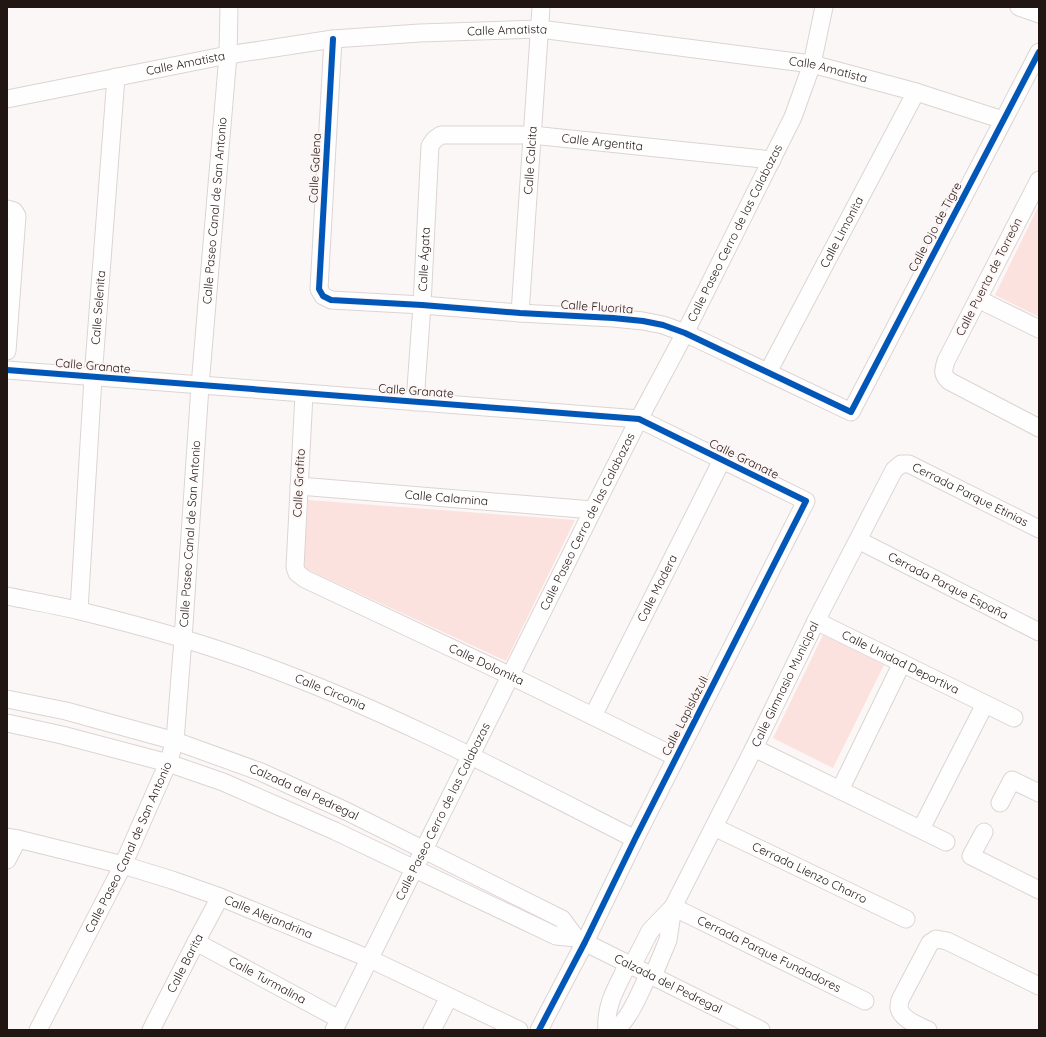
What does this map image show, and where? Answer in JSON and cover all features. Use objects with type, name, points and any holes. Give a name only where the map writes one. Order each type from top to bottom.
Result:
[{"type":"street","name":"Calle Paseo Canal de San Antonio","points":[[38,1030],[123,866],[168,763],[174,741],[183,639],[200,386],[228,55],[229,7]]},
{"type":"street","name":"Calle Calcita","points":[[520,313],[541,7]]},
{"type":"street","name":"Calle Paseo Cerro de las Calabazas","points":[[337,1025],[593,510],[685,333],[793,117],[812,64],[824,7]]},
{"type":"street","points":[[1019,7],[1039,14]]},
{"type":"street","name":"Calle Amatista","points":[[7,99],[228,55],[333,39],[420,33],[540,29],[812,64],[916,92],[1003,120]]},
{"type":"street","name":"Calle Galena","points":[[323,296],[319,289],[333,39]]},
{"type":"street","name":"Calle Ojo de Tigre","points":[[851,412],[1039,52]]},
{"type":"street","name":"Calle Selenita","points":[[79,610],[93,378],[116,77]]},
{"type":"street","name":"Calle Limonita","points":[[768,372],[916,92]]},
{"type":"street","name":"Calle Argentita","points":[[434,140],[441,135],[532,136],[772,160]]},
{"type":"street","name":"Calle Ágata","points":[[415,402],[422,305],[430,146],[434,140]]},
{"type":"street","name":"Calle Puerta de Torreón","points":[[1038,185],[978,298],[943,370],[944,376],[949,382],[1039,428]]},
{"type":"street","points":[[7,351],[17,216],[11,210]]},
{"type":"street","name":"Calle Fluorita","points":[[323,296],[331,300],[612,318],[664,325],[685,333],[851,412]]},
{"type":"street","points":[[978,298],[1039,329]]},
{"type":"street","name":"Calle Granate","points":[[7,370],[93,378],[639,419],[806,501]]},
{"type":"street","name":"Calle Grafito","points":[[296,573],[295,567],[304,394]]},
{"type":"street","name":"Calle Madera","points":[[593,716],[722,460]]},
{"type":"street","name":"Cerrada Parque Etinias","points":[[900,464],[909,464],[1039,529]]},
{"type":"street","name":"Calle Gimnasio Municipal","points":[[606,1030],[606,1019],[610,1002],[650,931],[673,907],[754,748],[816,620],[894,470],[900,464]]},
{"type":"street","name":"Calle Calamina","points":[[299,486],[593,510]]},
{"type":"street","name":"Calle Lapislázuli","points":[[539,1030],[580,940],[635,838],[806,501]]},
{"type":"street","name":"Cerrada Parque España","points":[[858,540],[1039,632]]},
{"type":"street","name":"Calle Dolomita","points":[[296,573],[676,757]]},
{"type":"street","name":"Calle Circonia","points":[[7,596],[79,610],[183,639],[263,665],[358,703],[471,756],[635,838]]},
{"type":"street","name":"Calle Unidad Deportiva","points":[[816,620],[1014,718]]},
{"type":"street","points":[[840,790],[902,663]]},
{"type":"street","name":"Calzada del Pedregal","points":[[7,700],[66,711],[174,741],[260,772],[348,812],[562,919],[580,940]]},
{"type":"street","points":[[921,829],[985,704]]},
{"type":"street","name":"Calzada del Pedregal","points":[[7,724],[62,734],[168,763],[223,782],[335,830],[556,936],[580,940],[761,1030]]},
{"type":"street","points":[[754,748],[946,842]]},
{"type":"street","points":[[1000,803],[1012,780],[1039,793]]},
{"type":"street","name":"Cerrada Lienzo Charro","points":[[714,827],[906,919]]},
{"type":"street","points":[[984,832],[971,856],[1039,890]]},
{"type":"street","points":[[7,860],[12,838]]},
{"type":"street","name":"Calle Alejandrina","points":[[12,838],[123,866],[172,880],[220,897],[370,959],[519,1030]]},
{"type":"street","name":"Calle Barita","points":[[158,1028],[196,942],[220,897]]},
{"type":"street","name":"Calle Gimnasio Municipal","points":[[615,1030],[620,1026],[630,1012],[651,975],[668,940],[673,907]]},
{"type":"street","name":"Cerrada Parque Fundadores","points":[[673,907],[865,1001]]},
{"type":"street","points":[[928,1030],[908,1020],[899,1007],[901,998],[930,943],[936,939],[947,941],[1039,986]]},
{"type":"street","name":"Calle Turmalina","points":[[196,942],[337,1025]]},
{"type":"street","points":[[432,1030],[449,997]]},
{"type":"shaded area","points":[[1039,205],[1039,317],[995,295]]},
{"type":"shaded area","points":[[308,500],[575,520],[506,661],[304,568]]},
{"type":"shaded area","points":[[823,635],[884,665],[833,768],[773,738]]},
{"type":"cycle path","points":[[333,39],[319,289],[323,296],[331,300],[613,318],[663,325],[685,333],[851,412],[1039,52]]},
{"type":"cycle path","points":[[7,370],[639,419],[806,501],[635,839],[585,942],[539,1030]]}]
